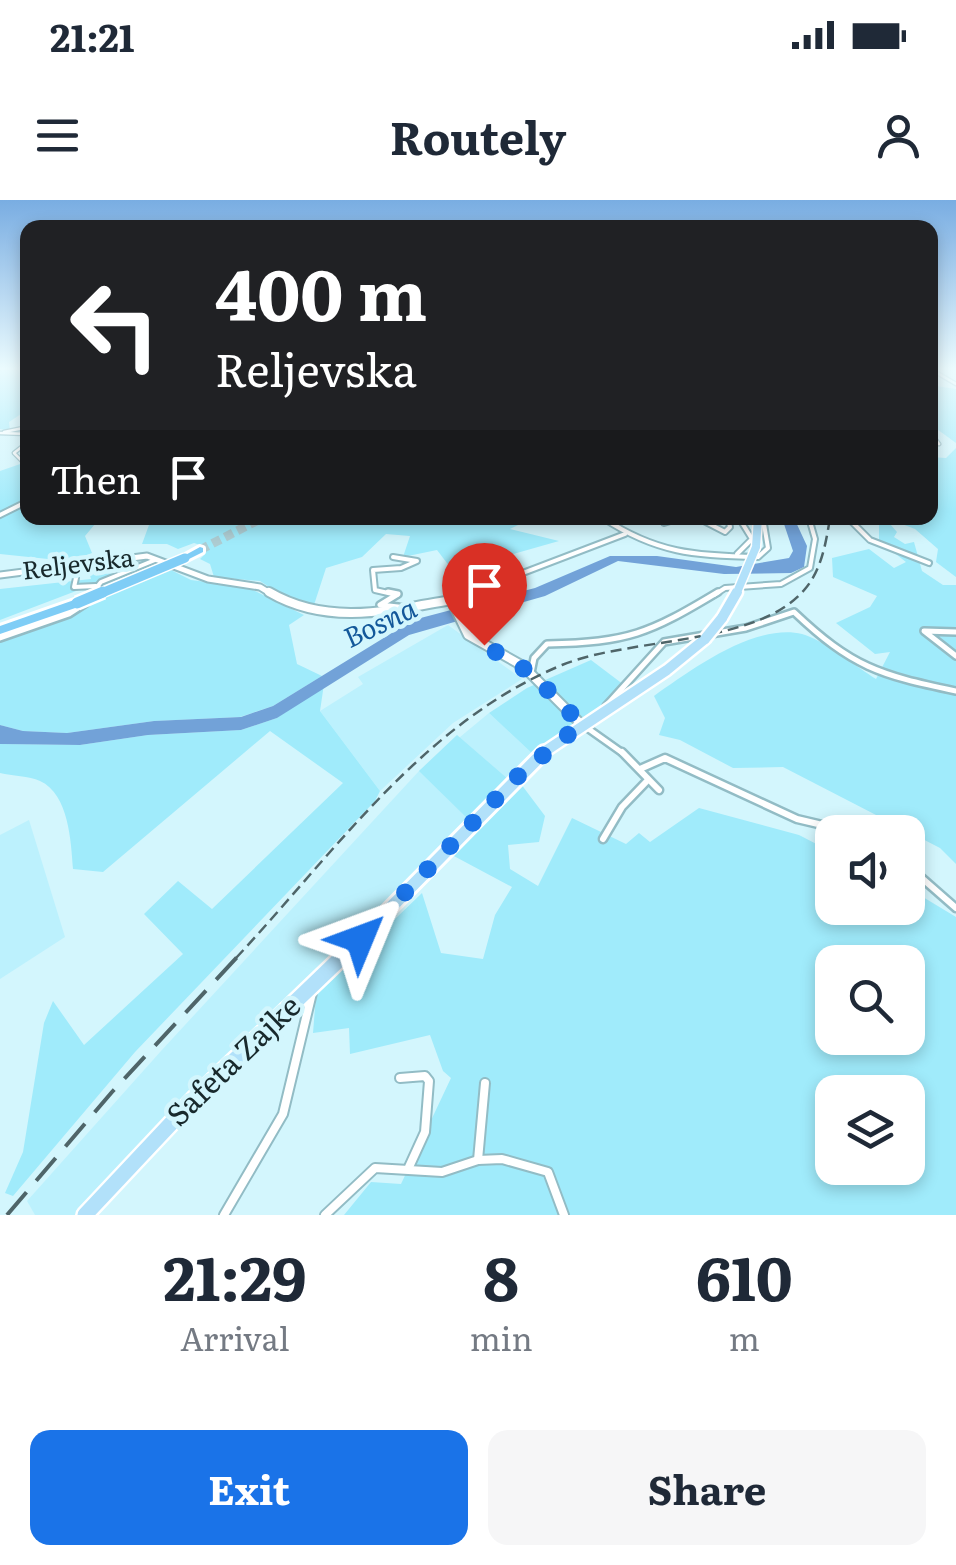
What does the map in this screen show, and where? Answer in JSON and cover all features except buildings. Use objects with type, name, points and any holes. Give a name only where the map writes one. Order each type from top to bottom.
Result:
[{"type":"highway","points":[[0,628],[196,548]]},
{"type":"main road","name":"Safeta Zajke","points":[[85,1215],[134,1158],[422,878],[519,775],[581,724],[673,666],[705,639],[738,590],[756,548],[760,525]]},
{"type":"main road","name":"Reljevska","points":[[0,575],[133,556],[158,559],[208,579],[260,587],[293,606],[316,612],[368,614],[452,602]]},
{"type":"main road","points":[[452,602],[468,635],[531,673],[581,724]]},
{"type":"street","points":[[614,525],[641,543],[686,553],[758,557],[768,551],[762,525]]},
{"type":"street","points":[[736,554],[752,534],[745,525]]},
{"type":"street","points":[[531,673],[534,658],[548,644],[599,643],[650,632],[725,588],[782,584],[810,568],[815,539],[811,525]]},
{"type":"street","points":[[851,525],[888,552],[929,563]]},
{"type":"street","points":[[452,602],[627,533]]},
{"type":"street","points":[[393,558],[417,562],[401,568],[372,570],[374,587],[398,594],[380,605],[405,609]]},
{"type":"street","points":[[76,578],[74,587],[96,586],[158,559]]},
{"type":"street","points":[[0,638],[80,609],[96,586]]},
{"type":"street","points":[[604,708],[641,662],[664,642],[746,628],[794,612],[833,649],[882,676],[956,690]]},
{"type":"street","points":[[956,632],[924,631],[956,656]]},
{"type":"street","points":[[581,724],[615,745],[659,790]]},
{"type":"street","points":[[640,768],[665,758],[798,819],[815,823]]},
{"type":"street","points":[[603,838],[622,807],[647,781]]},
{"type":"street","points":[[925,881],[956,908]]},
{"type":"street","points":[[224,1215],[283,1114],[315,982]]},
{"type":"street","points":[[400,1078],[425,1076],[429,1081],[425,1132],[409,1167]]},
{"type":"street","points":[[478,1160],[485,1083]]},
{"type":"street","points":[[325,1215],[368,1172],[382,1166],[442,1172],[478,1160],[502,1159],[548,1172],[564,1215]]},
{"type":"shaded area","points":[[0,417],[16,417],[9,422],[10,431],[0,429]]},
{"type":"shaded area","points":[[938,417],[956,417],[956,443],[938,430]]},
{"type":"shaded area","points":[[956,448],[956,577],[936,562],[938,549],[904,525],[938,525],[938,458],[946,458]]},
{"type":"shaded area","points":[[20,464],[20,525],[94,525],[85,536],[92,553],[60,566],[48,559],[0,554],[0,471]]},
{"type":"shaded area","points":[[149,525],[518,525],[510,529],[559,541],[453,571],[437,550],[403,557],[410,536],[386,534],[362,557],[326,568],[313,608],[295,604],[260,581],[214,577],[210,564],[200,559],[205,554],[203,546],[194,543],[178,549],[167,544],[142,544]]},
{"type":"shaded area","points":[[784,525],[797,525],[807,546],[804,567],[791,573],[724,574],[618,561],[545,596],[409,635],[277,718],[241,730],[148,735],[80,745],[0,744],[0,725],[23,731],[67,733],[154,721],[241,717],[273,706],[413,620],[535,588],[610,556],[657,556],[736,567],[789,558],[793,551]]},
{"type":"shaded area","points":[[879,525],[891,525],[897,532],[894,537],[905,544],[914,542],[922,571],[943,585],[956,585],[956,864],[925,840],[925,815],[876,815],[783,767],[733,768],[680,740],[659,735],[665,718],[654,696],[724,651],[764,635],[783,632],[810,637],[876,679],[890,652],[875,654],[836,623],[870,607],[877,596],[833,577],[832,558],[869,549],[894,568],[906,562],[879,541]]},
{"type":"shaded area","points":[[110,563],[118,575],[0,620],[0,589],[91,579],[88,568]]},
{"type":"shaded area","points":[[169,569],[191,580],[247,587],[304,615],[289,625],[297,664],[322,676],[273,706],[240,717],[154,721],[67,733],[23,731],[0,725],[0,641]]},
{"type":"shaded area","points":[[448,625],[522,679],[453,723],[380,791],[320,711],[363,684],[358,677]]},
{"type":"shaded area","points":[[591,660],[632,691],[537,758],[489,713],[527,688]]},
{"type":"shaded area","points":[[324,684],[320,711],[380,791],[375,801],[135,1052],[13,1196],[5,1193],[23,1152],[44,1023],[53,1001],[84,1045],[183,954],[144,914],[178,881],[212,909],[343,783],[270,731],[103,872],[73,869],[67,820],[57,796],[40,781],[0,773],[0,744],[80,745],[148,735],[241,730],[277,718]]},
{"type":"shaded area","points":[[489,713],[537,758],[85,1215],[35,1215],[27,1201],[161,1051],[419,771]]},
{"type":"shaded area","points":[[457,735],[509,780],[467,818],[419,771]]},
{"type":"shaded area","points":[[521,784],[545,816],[539,842],[508,845],[510,869],[538,886],[572,818],[626,844],[639,833],[650,842],[699,808],[799,835],[815,843],[815,925],[925,925],[925,898],[956,917],[956,1215],[344,1215],[371,1182],[401,1184],[451,1078],[443,1071],[430,1035],[350,1054],[349,1028],[313,1033],[316,995],[422,893],[441,953],[483,959],[495,915],[512,887],[452,855]]},
{"type":"shaded area","points":[[29,820],[65,937],[0,979],[0,835]]},
{"type":"tunnel","points":[[200,550],[248,525]]},
{"type":"railway","points":[[236,958],[384,793],[467,720],[512,690],[562,665],[622,649],[725,631],[784,607],[816,573],[828,525]]},
{"type":"railway","points":[[7,1215],[112,1092],[239,955]]},
{"type":"route","points":[[360,939],[519,775],[581,724],[518,662],[484,645]]},
{"type":"water label","name":"Bosna","points":[[380,623]]}]
